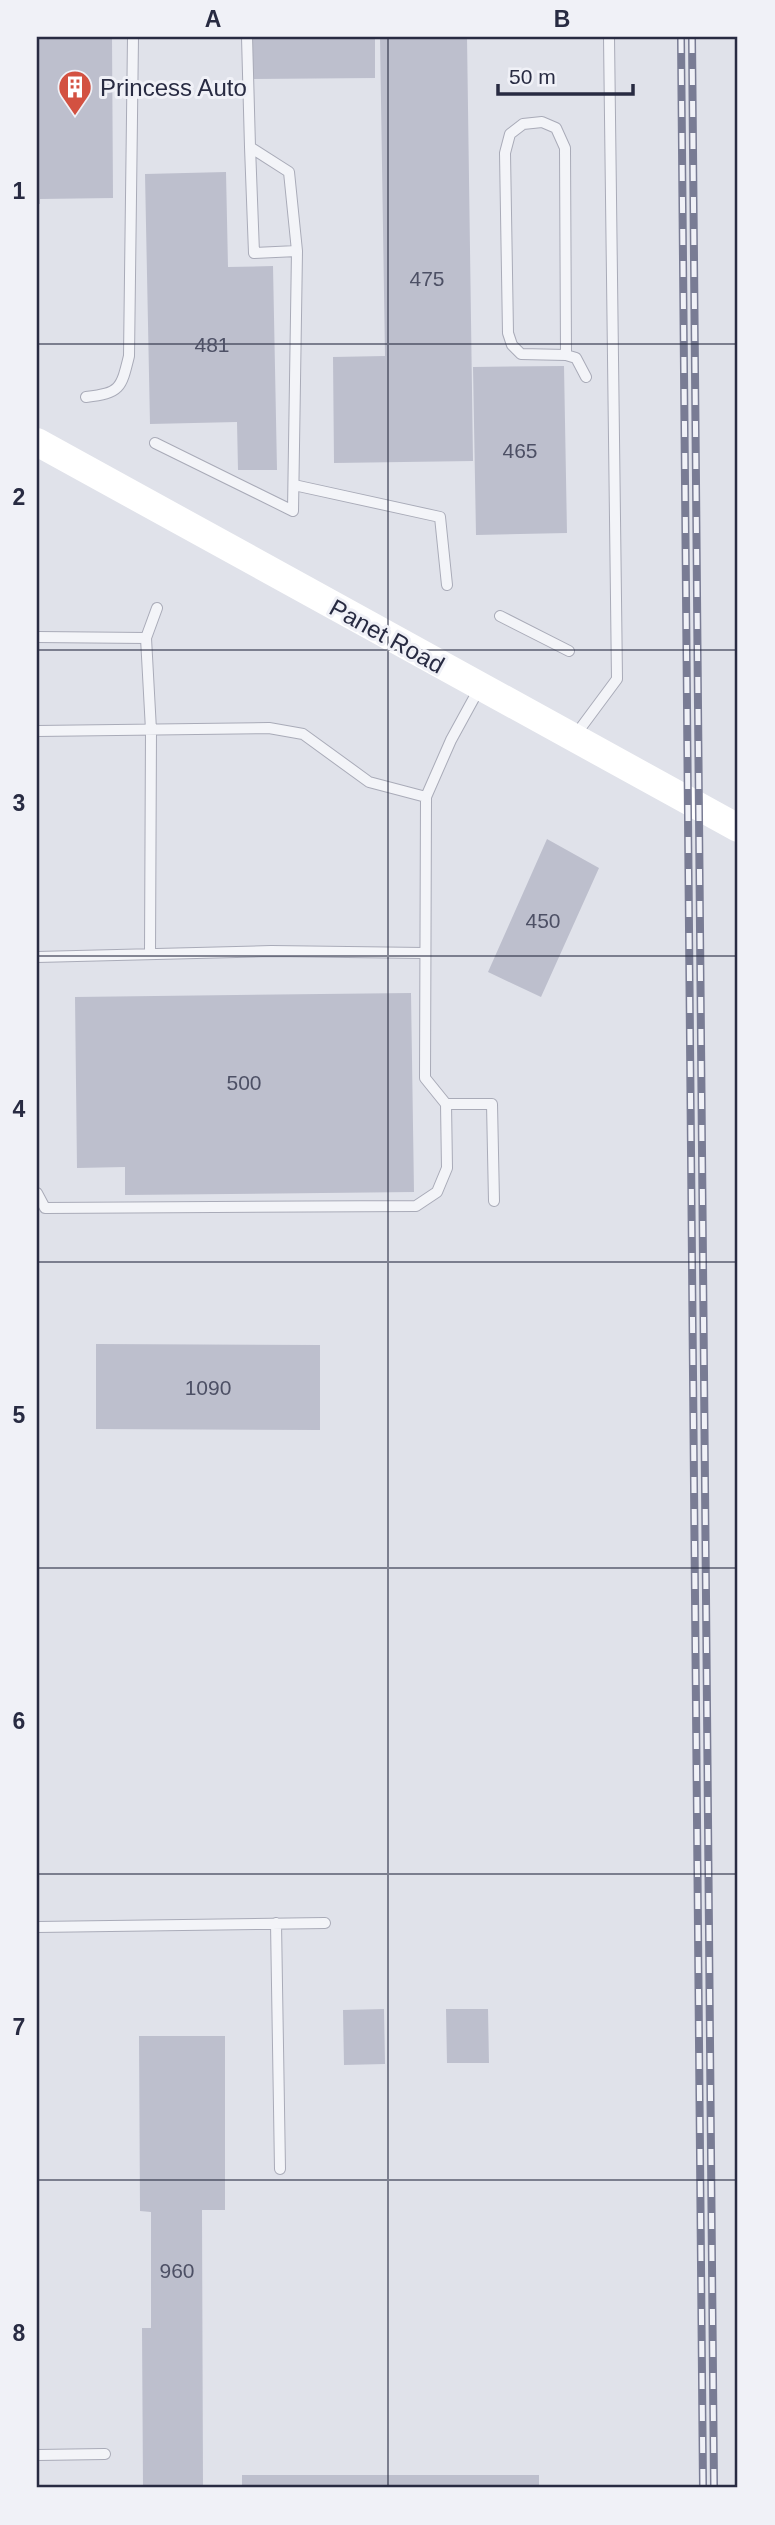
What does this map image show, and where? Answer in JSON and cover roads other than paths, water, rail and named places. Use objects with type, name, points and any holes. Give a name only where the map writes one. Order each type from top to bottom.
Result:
[{"type":"street","name":"Panet Road","points":[[37,442],[738,828]]},
{"type":"lane","points":[[86,397],[109,394],[123,382],[129,356],[133,37]]},
{"type":"lane","points":[[247,37],[254,253],[297,251]]},
{"type":"lane","points":[[574,737],[617,679],[610,37]]},
{"type":"lane","points":[[566,355],[565,148],[556,128],[542,122],[523,124],[510,134],[505,153],[508,333],[512,345],[521,354],[566,355],[576,358],[586,377]]},
{"type":"lane","points":[[155,443],[293,511],[297,251],[289,172],[250,147]]},
{"type":"lane","points":[[294,485],[440,517],[447,585]]},
{"type":"lane","points":[[150,953],[152,730],[146,638],[157,608]]},
{"type":"lane","points":[[500,616],[569,651]]},
{"type":"lane","points":[[37,637],[146,638]]},
{"type":"lane","points":[[37,1193],[45,1208],[416,1206],[437,1192],[447,1168],[446,1104],[425,1077],[426,797],[451,740],[480,687]]},
{"type":"lane","points":[[37,731],[269,728],[303,734],[369,782],[426,797]]},
{"type":"lane","points":[[37,957],[150,953],[424,953]]},
{"type":"lane","points":[[446,1104],[492,1104],[494,1201]]},
{"type":"lane","points":[[276,1923],[280,2169]]},
{"type":"lane","points":[[37,1927],[325,1923]]},
{"type":"lane","points":[[37,2455],[105,2454]]},
{"type":"railway","points":[[681,37],[703,2488]]},
{"type":"railway","points":[[692,37],[714,2488]]},
{"type":"place","name":"Princess Auto","points":[[75,117]]}]
